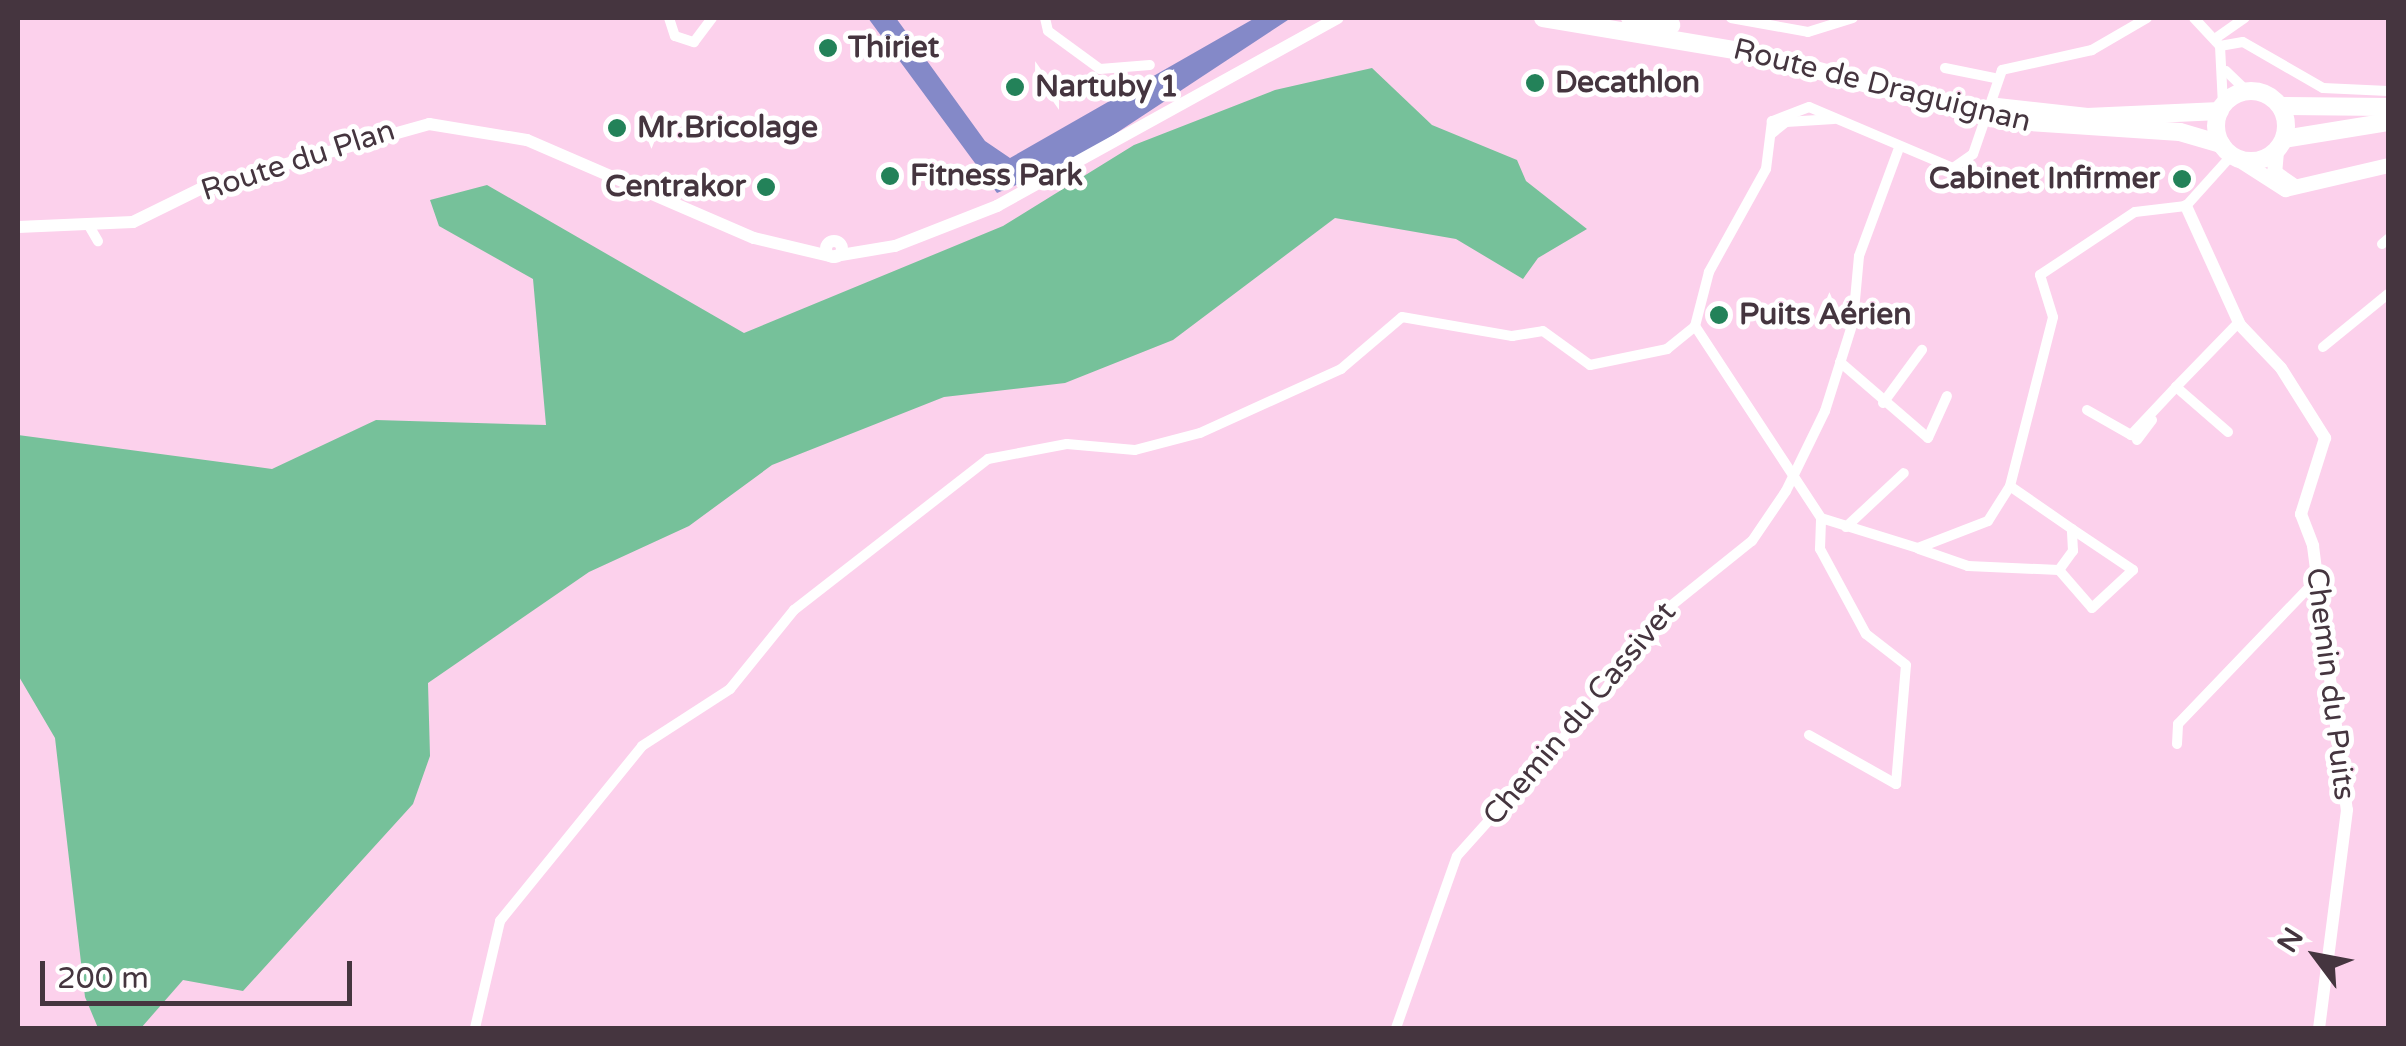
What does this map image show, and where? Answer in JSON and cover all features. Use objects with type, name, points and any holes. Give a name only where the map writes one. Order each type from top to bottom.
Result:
[{"type":"main road","name":"Route de Draguignan","points":[[1543,18],[1738,50],[2000,120],[2180,132],[2231,152]]},
{"type":"main road","name":"Route de Draguignan","points":[[1630,18],[2003,108],[2180,118],[2222,108]]},
{"type":"main road","points":[[2387,166],[2298,188],[2269,184],[2231,152],[2222,108],[2247,91],[2280,106],[2388,107]]},
{"type":"main road","points":[[2280,106],[2280,145],[2274,172],[2298,188]]},
{"type":"main road","points":[[2231,152],[2388,122]]},
{"type":"street","points":[[669,18],[686,42],[706,34],[712,18]]},
{"type":"street","points":[[1046,18],[1048,31],[1100,70],[1150,65]]},
{"type":"street","name":"Route du Plan","points":[[18,228],[156,215],[204,186],[429,124],[527,140],[800,251],[875,251],[1088,162],[1338,18]]},
{"type":"street","points":[[1730,18],[1808,32],[1853,18]]},
{"type":"street","points":[[1946,68],[1994,81],[2092,50],[2147,18]]},
{"type":"street","points":[[2194,18],[2218,42],[2226,71],[2222,108]]},
{"type":"street","points":[[2218,42],[2244,18]]},
{"type":"street","points":[[2218,42],[2242,42],[2324,88],[2388,91]]},
{"type":"street","points":[[2226,71],[2247,91]]},
{"type":"street","points":[[475,1028],[500,921],[642,746],[730,689],[794,610],[988,459],[1067,444],[1135,450],[1200,433],[1341,369],[1402,317],[1512,336],[1542,331],[1590,364],[1667,349],[1695,326],[1709,272],[1766,169],[1770,135],[1786,122],[1845,119],[1899,148],[1953,168],[1972,154],[1994,81]]},
{"type":"street","name":"Chemin du Cassivet","points":[[1396,1028],[1458,856],[1603,693],[1652,620],[1752,541],[1796,473],[1840,362],[1859,256],[1899,148]]},
{"type":"street","points":[[1918,548],[1972,532],[2010,486],[2053,317],[2040,275],[2104,236],[2134,212],[2186,206],[2231,152]]},
{"type":"street","name":"Chemin du Puits","points":[[2186,206],[2238,322],[2323,428],[2300,514],[2315,581],[2348,789],[2319,1028]]},
{"type":"street","points":[[88,224],[98,241]]},
{"type":"street","points":[[2323,347],[2388,294]]},
{"type":"street","points":[[2087,410],[2130,434],[2238,322]]},
{"type":"street","points":[[1695,326],[1796,473],[1821,518],[1820,549],[1866,634],[1906,665],[1896,784],[1809,735]]},
{"type":"street","points":[[1883,403],[1922,350]]},
{"type":"street","points":[[1840,362],[1928,438],[1947,396]]},
{"type":"street","points":[[2176,387],[2228,432]]},
{"type":"street","points":[[2137,440],[2176,387]]},
{"type":"street","points":[[1846,527],[1904,474]]},
{"type":"street","points":[[1821,518],[1968,566],[2059,570],[2092,608],[2133,570],[2010,486]]},
{"type":"street","points":[[2059,570],[2073,550],[2072,529]]},
{"type":"street","points":[[2177,744],[2178,724],[2315,581]]},
{"type":"green space","points":[[1372,68],[1432,125],[1517,160],[1526,181],[1587,229],[1538,258],[1523,279],[1456,239],[1335,218],[1173,340],[1065,383],[944,397],[772,465],[689,526],[589,572],[428,683],[430,756],[413,804],[243,991],[183,980],[141,1028],[98,1028],[85,997],[55,738],[18,675],[18,435],[272,469],[376,420],[546,425],[533,279],[439,226],[430,200],[487,185],[744,333],[1003,226],[1134,145],[1275,90]]},
{"type":"water","points":[[868,18],[896,18],[985,141],[1010,158],[1255,18],[1291,18],[1074,161],[997,193]]},
{"type":"place","name":"Thiriet","points":[[828,48]]},
{"type":"place","name":"Decathlon","points":[[1535,83]]},
{"type":"place","name":"Nartuby 1","points":[[1015,87]]},
{"type":"place","name":"Mr.Bricolage","points":[[617,128]]},
{"type":"place","name":"Fitness Park","points":[[890,176]]},
{"type":"place","name":"Cabinet Infirmer","points":[[2182,179]]},
{"type":"place","name":"Centrakor","points":[[766,187]]},
{"type":"place","name":"Puits Aérien","points":[[1719,315]]}]
